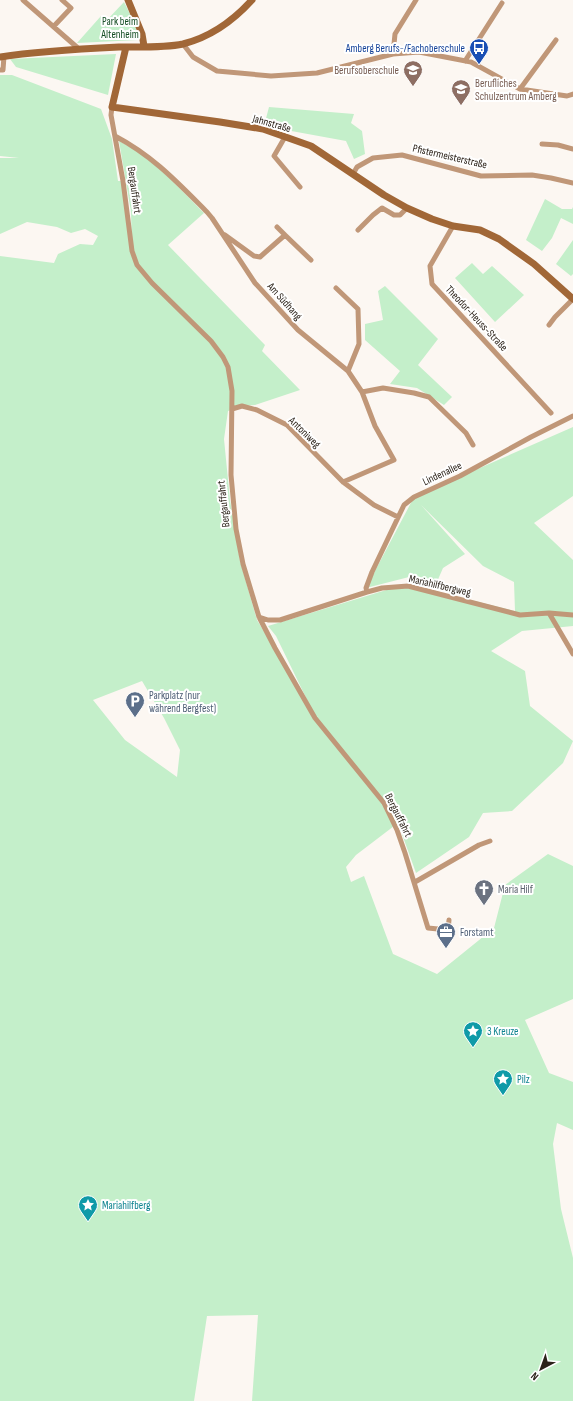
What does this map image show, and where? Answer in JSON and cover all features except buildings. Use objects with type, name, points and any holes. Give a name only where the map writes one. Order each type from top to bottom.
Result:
[{"type":"street","points":[[23,0],[79,49]]},
{"type":"street","points":[[54,26],[71,8],[62,0]]},
{"type":"street","points":[[0,70],[3,70],[2,56],[79,49],[183,44],[204,36],[228,23],[238,16],[252,0]]},
{"type":"street","points":[[393,54],[395,34],[416,0]]},
{"type":"street","points":[[130,1],[142,34],[144,46]]},
{"type":"street","points":[[465,61],[502,3]]},
{"type":"street","points":[[520,89],[556,40]]},
{"type":"street","points":[[183,44],[192,57],[217,71],[271,76],[317,73],[393,54],[419,52],[470,62],[520,89],[567,96],[573,94]]},
{"type":"street","name":"Bergauffahrt","points":[[126,47],[111,115],[125,193],[132,251],[137,265],[152,283],[207,336],[223,357],[228,367],[231,380],[231,475],[236,529],[243,564],[259,617],[275,648],[316,718],[384,803],[396,830],[428,928],[450,930],[449,920]]},
{"type":"street","name":"Jahnstraße","points":[[112,107],[220,122],[263,130],[311,146],[384,195],[407,208],[453,226],[480,230],[499,239],[534,264],[573,299]]},
{"type":"street","name":"Am Südhang","points":[[115,136],[135,146],[165,170],[212,218],[255,283],[298,330],[348,371],[362,392],[375,426],[394,460],[343,482]]},
{"type":"street","points":[[284,137],[274,156],[300,187]]},
{"type":"street","points":[[542,144],[558,145],[573,149]]},
{"type":"street","name":"Pfistermeisterstraße","points":[[353,174],[357,167],[373,158],[402,156],[481,176],[532,175],[573,183]]},
{"type":"street","points":[[358,230],[382,208],[394,215],[400,215],[407,208]]},
{"type":"street","name":"Theodor-Heuss-Straße","points":[[453,226],[430,266],[432,284],[551,413]]},
{"type":"street","points":[[278,228],[312,260]]},
{"type":"street","name":"Am Südhang","points":[[221,232],[254,256],[260,257],[285,236]]},
{"type":"street","points":[[336,288],[358,309],[359,344],[348,371]]},
{"type":"street","points":[[549,325],[573,299]]},
{"type":"street","points":[[362,392],[384,388],[414,393],[429,398],[466,432],[473,445]]},
{"type":"street","name":"Antoniweg","points":[[232,410],[242,406],[257,410],[287,425],[343,482],[355,492],[374,505],[398,517]]},
{"type":"street","name":"Lindenallee","points":[[367,592],[366,588],[372,572],[404,505],[414,497],[460,476],[573,416]]},
{"type":"street","name":"Mariahilfbergweg","points":[[259,617],[268,620],[280,620],[382,588],[408,586],[520,615],[549,613],[573,615]]},
{"type":"street","points":[[549,613],[573,654]]},
{"type":"street","points":[[414,882],[478,845],[490,842]]},
{"type":"green space","name":"Park beim Altenheim","points":[[124,2],[135,24],[138,40],[77,43],[101,16],[107,20]]},
{"type":"green space","points":[[116,54],[108,95],[16,67],[10,59]]},
{"type":"green space","points":[[0,75],[12,75],[101,109],[112,139],[118,181],[123,181],[132,251],[131,212],[119,141],[143,155],[154,164],[204,213],[168,245],[265,345],[262,351],[300,390],[255,405],[242,406],[228,411],[224,439],[230,500],[240,561],[257,620],[312,710],[276,636],[268,626],[406,584],[515,611],[514,582],[483,566],[421,505],[465,554],[443,568],[436,584],[409,577],[366,588],[414,497],[573,427],[573,496],[534,523],[573,560],[573,626],[522,631],[491,651],[525,671],[530,706],[573,741],[563,763],[512,811],[483,813],[469,837],[416,873],[398,823],[356,855],[346,867],[351,882],[364,876],[393,954],[437,974],[494,928],[505,885],[548,854],[573,866],[573,999],[525,1020],[549,1073],[573,1082],[573,1130],[557,1123],[553,1144],[561,1209],[573,1258],[573,1401],[252,1401],[258,1315],[207,1316],[194,1401],[0,1401],[0,256],[54,263],[58,254],[80,244],[93,245],[98,236],[85,229],[71,233],[57,227],[27,222],[0,234],[0,158],[19,158],[0,156]],"holes":[[[142,681],[164,718],[180,750],[177,777],[125,740],[93,700]]]},
{"type":"green space","points":[[269,107],[354,114],[351,123],[362,131],[365,154],[354,159],[346,141],[264,126]]},
{"type":"green space","points":[[545,199],[562,209],[572,209],[573,207],[573,224],[561,218],[552,238],[542,251],[526,240]]},
{"type":"green space","points":[[573,240],[573,274],[571,276],[556,264]]},
{"type":"green space","points":[[472,263],[483,274],[492,266],[524,295],[495,322],[455,278]]},
{"type":"green space","points":[[385,286],[438,339],[418,365],[452,397],[444,405],[417,388],[390,384],[400,371],[365,340],[365,324],[383,320],[378,291]]},
{"type":"place","name":"Amberg Berufs-/Fachoberschule","points":[[479,65]]},
{"type":"place","name":"Berufsoberschule","points":[[413,87]]},
{"type":"place","name":"Berufliches Schulzentrum Amberg","points":[[461,106]]},
{"type":"place","name":"Parkplatz (nur während Bergfest)","points":[[135,718]]},
{"type":"place","name":"Maria Hilf","points":[[484,906]]},
{"type":"place","name":"Forstamt","points":[[446,949]]},
{"type":"place","name":"3 Kreuze","points":[[473,1048]]},
{"type":"place","name":"Pilz","points":[[503,1096]]},
{"type":"place","name":"Mariahilfberg","points":[[88,1222]]}]
